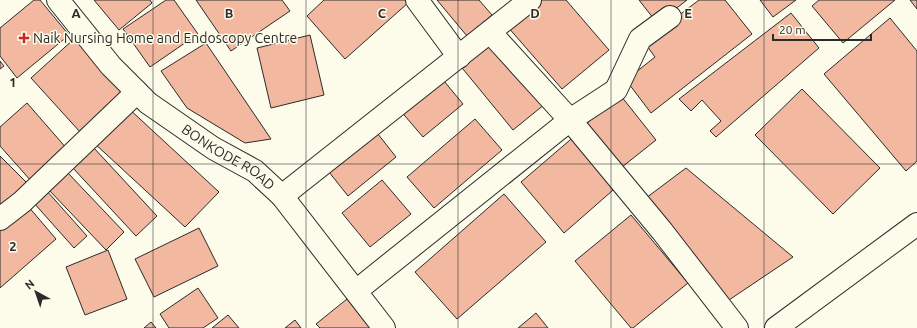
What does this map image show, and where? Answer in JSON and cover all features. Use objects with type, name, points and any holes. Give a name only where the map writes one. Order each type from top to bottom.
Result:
[{"type":"street","name":"BONKODE ROAD","points":[[58,0],[111,66],[148,103],[213,148],[255,171],[282,196],[384,328]]},
{"type":"street","points":[[416,0],[459,57]]},
{"type":"street","points":[[282,196],[530,0]]},
{"type":"street","points":[[356,291],[570,120],[616,90],[640,39],[670,17]]},
{"type":"street","points":[[490,32],[570,120],[662,231],[738,328]]},
{"type":"street","points":[[0,219],[22,202],[137,92]]},
{"type":"street","points":[[776,328],[917,224]]},
{"type":"building","points":[[34,0],[40,0],[69,35],[17,78],[0,56],[0,28]]},
{"type":"building","points":[[94,0],[150,0],[152,3],[119,30]]},
{"type":"building","points":[[166,0],[174,0],[198,34],[150,67],[123,29]]},
{"type":"building","points":[[196,0],[282,0],[290,11],[231,51]]},
{"type":"building","points":[[324,0],[407,0],[409,2],[345,59],[307,16]]},
{"type":"building","points":[[437,0],[479,0],[492,15],[467,36]]},
{"type":"building","points":[[537,0],[566,0],[609,50],[562,89],[507,26]]},
{"type":"building","points":[[639,0],[687,0],[657,23]]},
{"type":"building","points":[[699,0],[725,0],[752,34],[651,113],[626,80],[655,57],[644,42]]},
{"type":"building","points":[[760,0],[796,0],[773,17]]},
{"type":"building","points":[[819,0],[895,0],[843,43],[812,6]]},
{"type":"building","points":[[910,0],[917,0],[917,9]]},
{"type":"building","points":[[791,13],[819,48],[716,137],[710,131],[721,121],[702,100],[691,111],[679,99]]},
{"type":"building","points":[[890,18],[917,51],[917,161],[906,171],[824,74]]},
{"type":"building","points":[[310,35],[324,95],[271,108],[257,48]]},
{"type":"building","points":[[490,37],[545,104],[513,130],[458,63]]},
{"type":"building","points":[[75,38],[125,92],[81,133],[31,78]]},
{"type":"building","points":[[206,43],[271,139],[245,143],[187,108],[161,71]]},
{"type":"building","points":[[0,61],[4,66],[0,69]]},
{"type":"building","points":[[439,75],[463,104],[423,137],[399,109]]},
{"type":"building","points":[[802,89],[880,168],[833,214],[755,135]]},
{"type":"building","points":[[621,96],[656,140],[617,171],[582,127]]},
{"type":"building","points":[[27,103],[68,150],[32,182],[0,146],[0,127]]},
{"type":"building","points":[[127,107],[219,192],[185,227],[93,142]]},
{"type":"building","points":[[475,119],[502,150],[434,208],[407,177]]},
{"type":"building","points":[[374,129],[396,157],[348,196],[325,167]]},
{"type":"building","points":[[577,134],[620,184],[564,233],[521,182]]},
{"type":"building","points":[[93,147],[157,216],[136,236],[72,167]]},
{"type":"building","points":[[0,156],[27,183],[0,210]]},
{"type":"building","points":[[686,168],[793,257],[726,302],[646,198]]},
{"type":"building","points":[[67,172],[124,232],[106,250],[49,190]]},
{"type":"building","points":[[382,180],[411,214],[370,247],[342,213]]},
{"type":"building","points":[[46,190],[87,236],[74,248],[33,202]]},
{"type":"building","points":[[504,194],[546,242],[457,319],[415,272]]},
{"type":"building","points":[[27,205],[56,239],[0,288],[0,228]]},
{"type":"building","points":[[631,215],[688,283],[633,328],[631,328],[575,261]]},
{"type":"building","points":[[199,228],[218,266],[154,297],[135,259]]},
{"type":"building","points":[[108,250],[127,299],[85,315],[66,267]]},
{"type":"building","points":[[198,288],[218,318],[203,328],[169,328],[160,314]]},
{"type":"building","points":[[347,299],[370,328],[320,328],[316,324]]},
{"type":"building","points":[[536,313],[548,328],[518,328]]},
{"type":"building","points":[[228,315],[239,328],[212,328]]},
{"type":"building","points":[[295,320],[301,328],[285,328]]},
{"type":"building","points":[[151,322],[156,328],[144,328]]},
{"type":"place","name":"Naik Nursing Home and Endoscopy Centre","points":[[24,38]]}]
